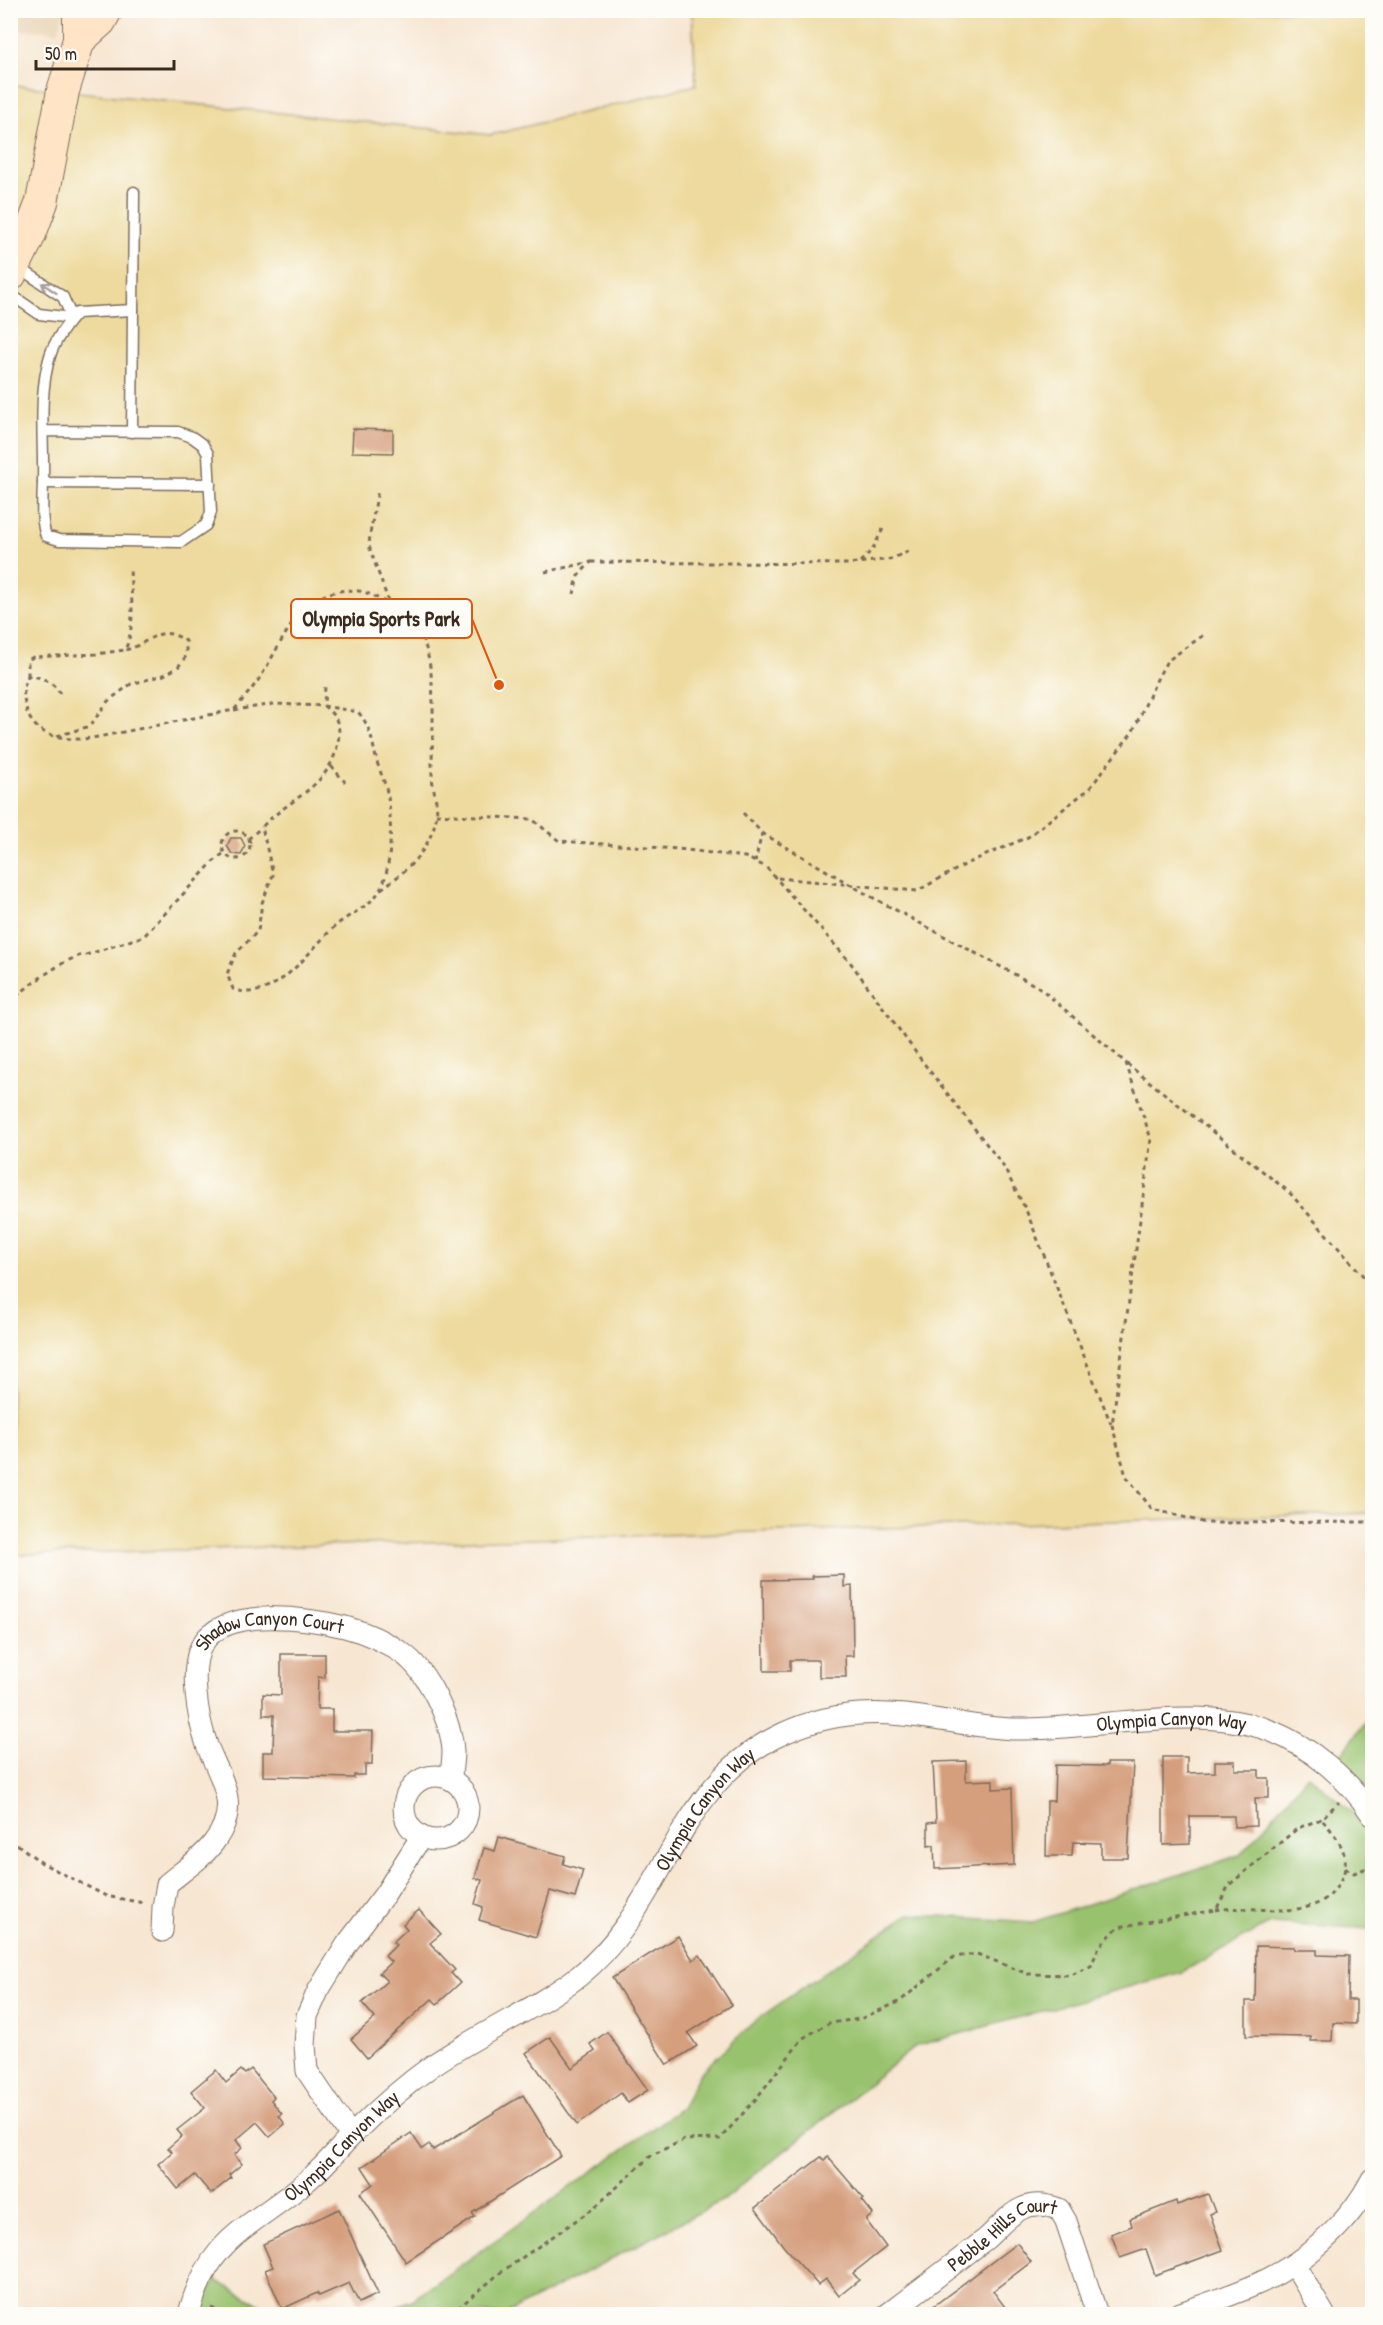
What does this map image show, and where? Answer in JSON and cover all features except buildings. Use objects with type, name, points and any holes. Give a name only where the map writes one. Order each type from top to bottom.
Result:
[{"type":"street","points":[[12,278],[42,202],[63,91],[79,25],[100,21],[106,10]]},
{"type":"street","name":"Shadow Canyon Court","points":[[162,1931],[167,1884],[202,1856],[215,1842],[227,1812],[224,1780],[207,1745],[196,1694],[198,1658],[203,1643],[217,1628],[234,1621],[259,1618],[319,1622],[346,1627],[403,1654],[420,1671],[448,1724],[453,1751],[450,1779]]},
{"type":"street","name":"Olympia Canyon Way","points":[[189,2314],[193,2298],[207,2267],[227,2241],[240,2229],[313,2177],[395,2094],[432,2066],[556,1991],[591,1964],[642,1902],[694,1811],[715,1783],[760,1745],[790,1731],[831,1718],[873,1714],[894,1714],[983,1727],[1018,1729],[1046,1729],[1179,1718],[1225,1719],[1271,1731],[1310,1753],[1348,1784],[1372,1815]]},
{"type":"street","points":[[441,1776],[450,1779],[465,1793],[468,1803],[465,1823],[451,1837],[431,1840],[421,1837],[413,1831],[404,1813],[407,1794],[421,1779],[441,1776]]},
{"type":"street","points":[[351,2136],[307,2071],[305,2045],[307,2016],[318,1991],[347,1944],[385,1894],[421,1837]]},
{"type":"street","points":[[1178,2314],[1256,2285],[1294,2264],[1344,2219],[1359,2202],[1372,2180]]},
{"type":"street","name":"Pebble Hills Court","points":[[888,2314],[1016,2212],[1035,2205],[1049,2205],[1059,2209],[1066,2221],[1097,2314]]},
{"type":"street","points":[[1294,2264],[1324,2314]]},
{"type":"lane","points":[[132,432],[134,192]]},
{"type":"lane","points":[[12,278],[63,297],[72,318]]},
{"type":"lane","points":[[12,278],[39,314],[72,318]]},
{"type":"lane","points":[[44,431],[178,432],[192,437],[203,445],[208,454],[211,512],[206,525],[181,542],[59,540],[46,536],[43,528],[44,385],[50,353],[77,313],[133,310]]},
{"type":"lane","points":[[44,483],[210,484]]},
{"type":"path","points":[[378,490],[369,546],[389,603]]},
{"type":"path","points":[[859,563],[872,550],[883,529]]},
{"type":"path","points":[[545,572],[591,562],[859,563],[891,558],[909,551]]},
{"type":"path","points":[[574,594],[578,576],[591,562]]},
{"type":"path","points":[[125,650],[128,644],[132,608],[130,568]]},
{"type":"path","points":[[234,710],[263,673],[284,633],[317,599],[342,590],[361,591],[407,613],[415,621],[425,641],[431,674],[432,774],[436,814],[428,840],[407,870],[381,889],[369,903],[332,929],[309,955],[270,987],[250,993],[233,989],[229,982],[229,968],[236,953],[258,931],[262,903],[273,875],[262,827]]},
{"type":"path","points":[[56,736],[90,726],[108,701],[131,684],[171,672],[183,663],[187,649],[186,641],[174,633],[164,633],[157,634],[134,648],[125,650],[33,657],[28,660],[28,676],[23,692],[28,717],[39,730],[63,739],[86,739],[275,704],[324,706],[358,712],[372,733],[389,809],[389,847],[381,889]]},
{"type":"path","points":[[777,878],[916,891],[970,862],[1028,837],[1090,788],[1133,731],[1167,662],[1205,634]]},
{"type":"path","points":[[28,676],[49,682],[57,688],[60,694]]},
{"type":"path","points":[[248,839],[241,833],[228,834],[222,841],[224,853],[233,859],[242,857],[248,851],[248,839],[273,815],[313,786],[335,758],[339,731],[338,720],[324,706],[325,685]]},
{"type":"path","points":[[331,766],[345,782]]},
{"type":"path","points":[[743,813],[762,833],[848,884],[1040,988],[1126,1063],[1289,1192],[1372,1286]]},
{"type":"path","points":[[436,814],[532,819],[559,841],[678,849],[745,857],[766,867],[850,962],[922,1061],[1002,1164],[1026,1210],[1112,1425],[1126,1476],[1152,1509],[1206,1523],[1372,1522]]},
{"type":"path","points":[[755,862],[762,833]]},
{"type":"path","points":[[10,1002],[33,981],[77,956],[144,936],[224,853]]},
{"type":"path","points":[[1112,1425],[1151,1139],[1126,1063]]},
{"type":"path","points":[[1216,1910],[1229,1885],[1298,1827],[1321,1819],[1339,1802]]},
{"type":"path","points":[[451,2314],[500,2273],[594,2208],[652,2155],[684,2140],[720,2139],[756,2100],[802,2038],[829,2023],[860,2019],[899,2002],[954,1957],[976,1954],[1028,1974],[1071,1974],[1091,1966],[1099,1947],[1118,1927],[1230,1907],[1267,1911],[1303,1909],[1326,1898],[1339,1885],[1345,1868],[1340,1842],[1321,1819]]},
{"type":"path","points":[[10,1839],[42,1863],[106,1896],[163,1907]]},
{"type":"path","points":[[1345,1868],[1354,1873],[1372,1866]]},
{"type":"shaded area","points":[[11,11],[65,11],[58,31],[11,30]]},
{"type":"green space","points":[[1372,1714],[1372,1792],[1339,1757]]},
{"type":"green space","points":[[1308,1775],[1356,1816],[1371,1843],[1372,1929],[1270,1923],[1182,1972],[916,2046],[723,2200],[506,2314],[374,2314],[412,2300],[681,2108],[700,2073],[756,2020],[909,1914],[1033,1922],[1240,1855]]},
{"type":"green space","points":[[215,2280],[277,2314],[198,2314]]},
{"type":"sand","points":[[692,11],[1372,11],[1372,1513],[12,1555],[11,1597],[11,85],[491,135],[696,85]]},
{"type":"place","name":"Olympia Sports Park","points":[[499,685]]}]
